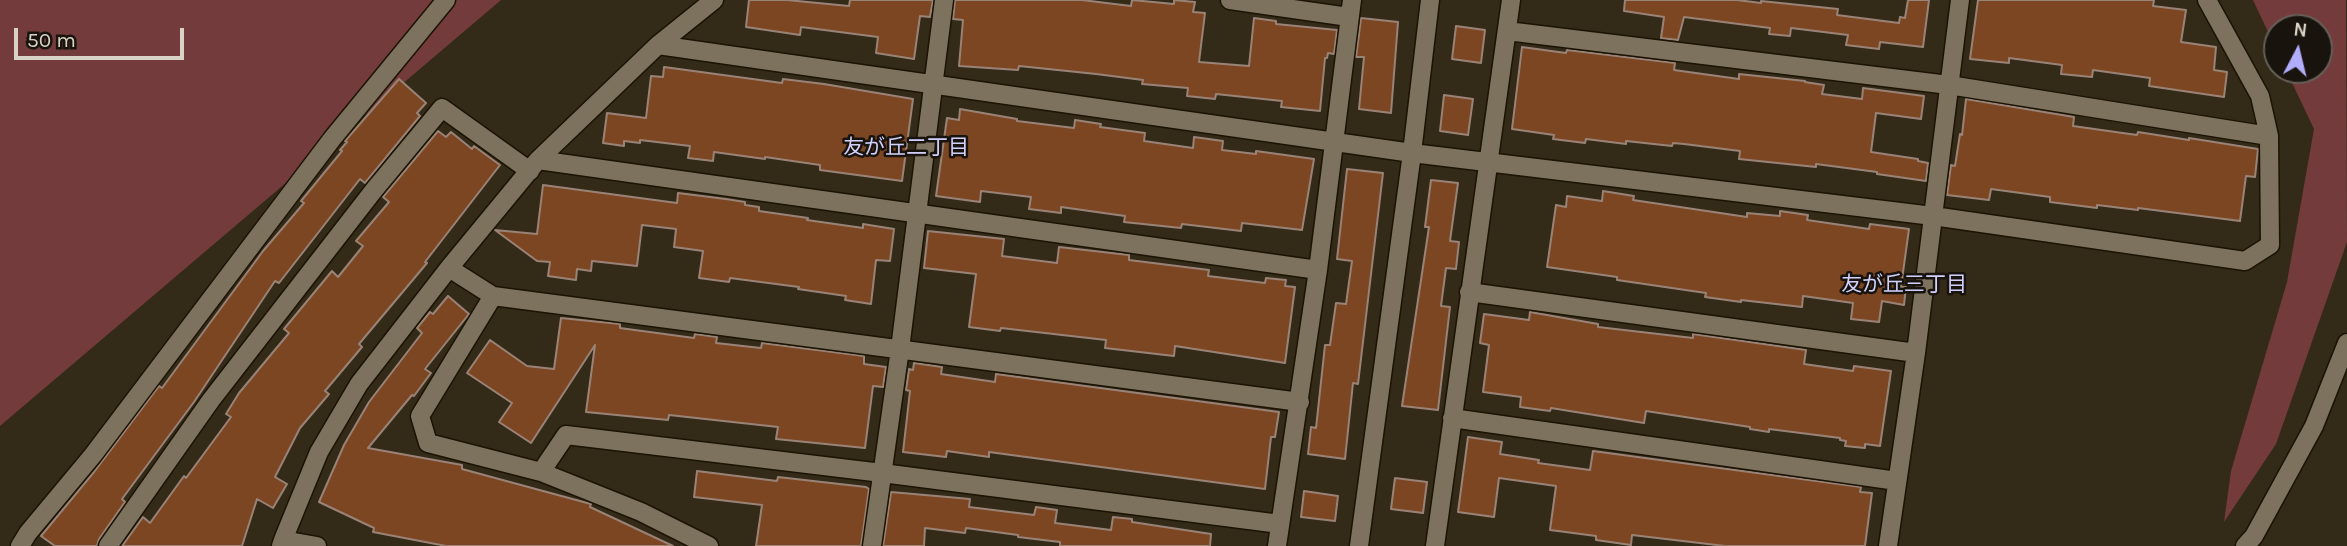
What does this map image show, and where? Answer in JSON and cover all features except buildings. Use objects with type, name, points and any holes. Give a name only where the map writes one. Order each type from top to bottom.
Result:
[{"type":"street","points":[[20,546],[93,455],[332,139],[446,0]]},
{"type":"street","points":[[317,546],[282,543],[319,452],[359,384],[449,268],[534,165],[658,45],[714,0]]},
{"type":"street","points":[[872,546],[944,0]]},
{"type":"street","points":[[1230,0],[1350,8],[1318,270],[1277,546]]},
{"type":"street","points":[[1359,546],[1430,0]]},
{"type":"street","points":[[1437,546],[1451,418],[1511,0]]},
{"type":"street","points":[[1888,546],[1916,353],[1960,0]]},
{"type":"street","points":[[658,45],[1412,153],[1933,216],[2245,261],[2270,245],[2269,136],[2260,96],[2207,0]]},
{"type":"street","points":[[1507,31],[1949,85],[2269,136]]},
{"type":"street","points":[[108,546],[211,400],[374,190],[442,108],[534,165],[917,214],[1318,270]]},
{"type":"street","points":[[449,268],[493,296],[1300,402]]},
{"type":"street","points":[[1469,292],[1916,353]]},
{"type":"street","points":[[493,296],[420,416],[428,443],[541,472],[641,512],[709,546]]},
{"type":"street","points":[[2245,546],[2254,536],[2314,426],[2347,343]]},
{"type":"street","points":[[1451,418],[1897,481]]},
{"type":"street","points":[[541,472],[566,435],[882,472],[1280,524]]},
{"type":"shaded area","points":[[0,0],[501,0],[0,426]]},
{"type":"shaded area","points":[[2253,0],[2346,0],[2347,242],[2276,444],[2224,522],[2231,471],[2287,282],[2314,129],[2293,84],[2333,84],[2333,14],[2263,14],[2263,21]]},
{"type":"district","name":"友が丘二丁目","points":[[906,148]]},
{"type":"district","name":"友が丘三丁目","points":[[1904,285]]}]
